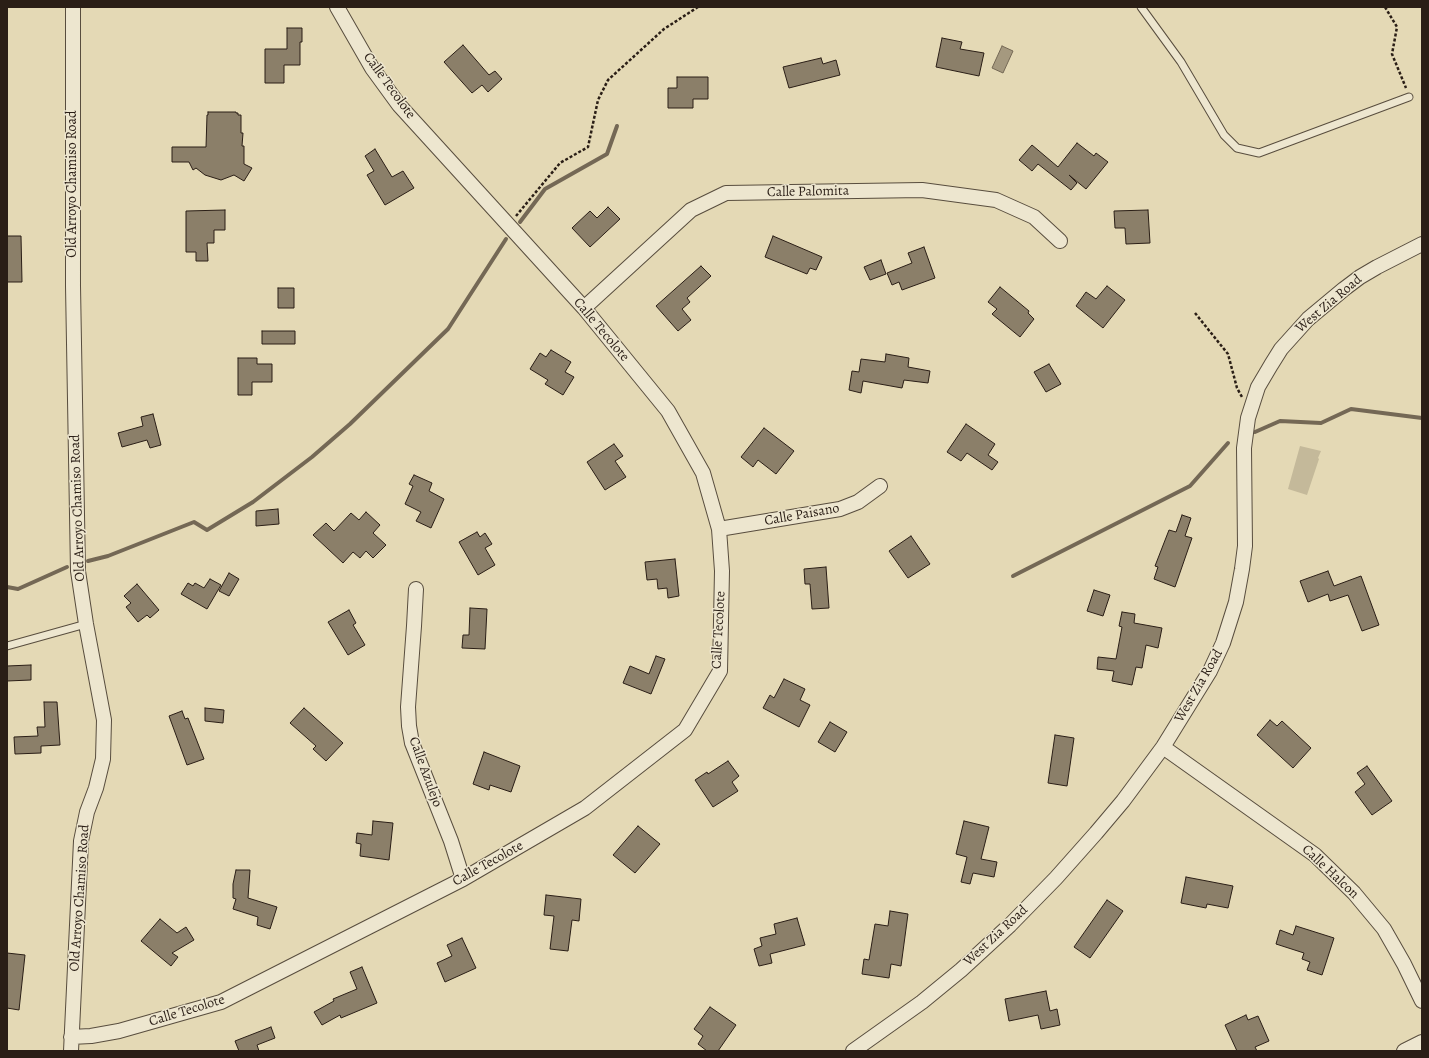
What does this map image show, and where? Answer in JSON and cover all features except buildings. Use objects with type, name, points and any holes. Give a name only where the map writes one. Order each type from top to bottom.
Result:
[{"type":"street","name":"Old Arroyo Chamiso Road","points":[[71,1044],[81,841],[87,812],[96,788],[103,756],[104,720],[86,624],[78,571],[73,286],[73,7]]},
{"type":"street","name":"Calle Tecolote","points":[[71,1044],[91,1036],[119,1031],[221,1002],[463,879],[585,808],[685,730],[720,671],[722,572],[719,529],[703,472],[668,411],[584,308],[399,105],[372,68],[337,7]]},
{"type":"street","name":"Calle Palomita","points":[[584,308],[691,210],[726,193],[922,190],[996,200],[1034,217],[1060,241]]},
{"type":"street","name":"West Zia Road","points":[[853,1051],[922,1002],[961,970],[1010,925],[1056,878],[1096,833],[1123,801],[1163,747],[1210,672],[1223,643],[1236,602],[1245,546],[1244,448],[1248,418],[1258,388],[1271,365],[1294,334],[1308,319],[1344,289],[1360,278],[1377,267],[1422,244]]},
{"type":"street","name":"Calle Paisano","points":[[719,529],[840,509],[858,502],[880,486]]},
{"type":"street","name":"Calle Azulejo","points":[[416,589],[408,707],[409,726],[412,743],[451,841],[463,879]]},
{"type":"street","name":"Calle Halcon","points":[[1163,747],[1316,855],[1354,893],[1384,929],[1404,964],[1422,1001]]},
{"type":"street","points":[[1404,1051],[1422,1042]]},
{"type":"lane","points":[[1141,7],[1181,62],[1224,135],[1237,148],[1259,153],[1409,97]]},
{"type":"lane","points":[[7,646],[86,624]]},
{"type":"path","points":[[508,225],[560,163],[588,147],[598,100],[608,80],[664,29],[698,7]]},
{"type":"path","points":[[1385,7],[1397,27],[1392,54],[1409,97]]},
{"type":"path","points":[[1195,313],[1228,354],[1237,388],[1250,411]]},
{"type":"shaded area","points":[[1002,46],[1013,51],[1003,73],[992,68]]},
{"type":"shaded area","points":[[1300,446],[1321,451],[1307,495],[1288,489]]},
{"type":"waterway","points":[[520,222],[545,189],[607,154],[617,126]]},
{"type":"waterway","points":[[88,561],[108,556],[194,522],[207,530],[253,502],[312,457],[350,424],[448,329],[506,239]]},
{"type":"waterway","points":[[1255,432],[1280,421],[1321,423],[1351,409],[1422,418]]},
{"type":"waterway","points":[[1013,576],[1190,486],[1228,443]]},
{"type":"waterway","points":[[7,587],[18,589],[67,567]]}]
